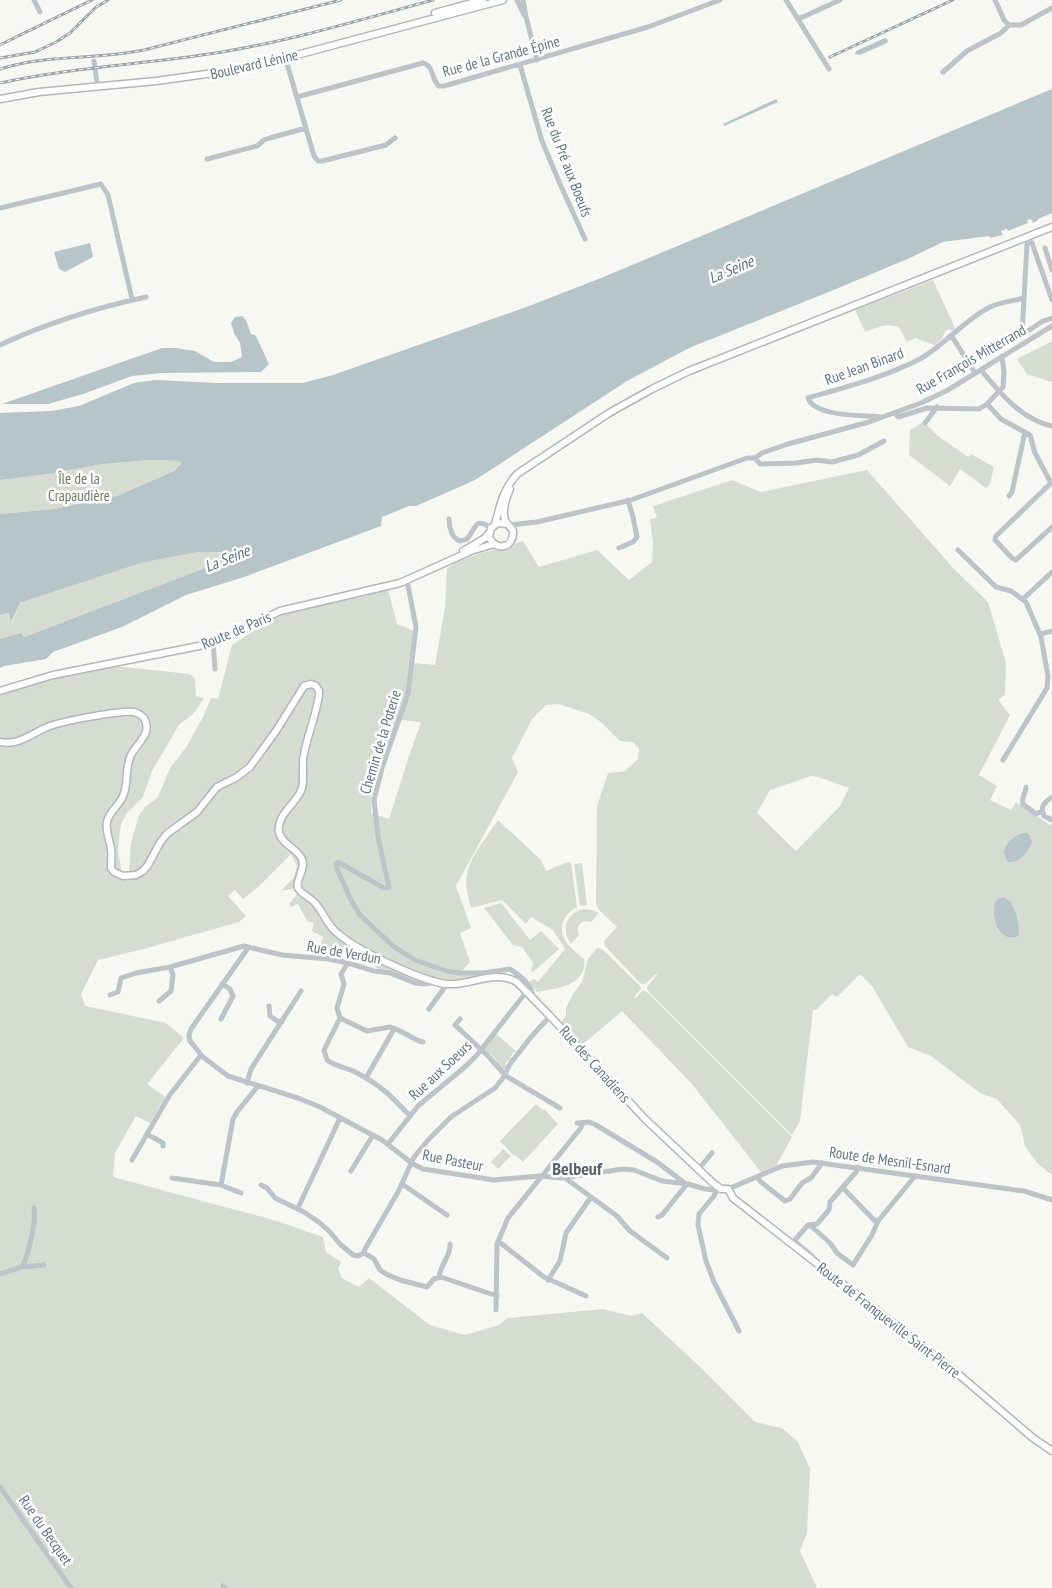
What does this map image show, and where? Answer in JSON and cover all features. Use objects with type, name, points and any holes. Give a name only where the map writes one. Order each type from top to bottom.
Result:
[{"type":"main road","name":"Boulevard Lénine","points":[[0,95],[44,88],[192,74],[239,65],[483,0]]},
{"type":"main road","name":"Boulevard Lénine","points":[[0,99],[39,92],[197,77],[228,72],[503,0]]},
{"type":"main road","points":[[527,466],[509,492],[504,513],[508,525],[513,531],[513,537],[509,544],[499,546],[490,539],[492,528],[501,499],[517,474],[527,466],[609,413],[671,379],[1052,227]]},
{"type":"main road","points":[[440,564],[485,538],[492,528],[500,522],[508,525]]},
{"type":"main road","points":[[440,564],[494,544]]},
{"type":"main road","name":"Route de Paris","points":[[0,691],[60,673],[213,642],[280,611],[367,592],[407,580],[440,564]]},
{"type":"main road","name":"Rue des Canadiens","points":[[0,742],[14,743],[49,726],[93,717],[134,712],[144,718],[147,727],[146,733],[132,754],[127,766],[125,792],[107,822],[112,868],[118,875],[136,876],[148,865],[161,841],[168,833],[197,812],[217,787],[237,777],[250,767],[276,731],[301,689],[307,684],[314,684],[318,689],[319,695],[303,755],[303,785],[279,826],[282,838],[298,854],[303,862],[298,884],[299,890],[316,904],[326,921],[345,940],[400,968],[436,982],[447,984],[501,977],[514,980],[527,991],[645,1119],[717,1189]]},
{"type":"main road","points":[[717,1189],[728,1189]]},
{"type":"main road","name":"Route de Franqueville Saint-Pierre","points":[[728,1189],[735,1200],[957,1373],[1033,1438],[1052,1451]]},
{"type":"street","points":[[34,0],[40,12]]},
{"type":"street","points":[[517,0],[523,15],[526,17]]},
{"type":"street","points":[[523,0],[538,60]]},
{"type":"street","name":"Rue de la Grande Épine","points":[[297,96],[423,63],[429,66],[436,84],[441,86],[538,60],[658,24],[720,0]]},
{"type":"street","points":[[786,0],[829,69]]},
{"type":"street","points":[[798,18],[803,18],[840,0]]},
{"type":"street","points":[[995,0],[1008,25]]},
{"type":"street","points":[[943,72],[966,51],[1001,33],[1008,25],[1021,25],[1052,8]]},
{"type":"street","points":[[288,66],[293,56]]},
{"type":"street","points":[[94,60],[98,83]]},
{"type":"street","points":[[278,60],[286,63],[288,66],[314,156],[319,161],[386,145],[395,138]]},
{"type":"street","name":"Rue du Pré aux Boeufs","points":[[520,64],[542,141],[585,240]]},
{"type":"street","points":[[207,159],[258,146],[264,140],[306,128]]},
{"type":"street","points":[[0,208],[101,184],[108,195],[132,300]]},
{"type":"street","points":[[1052,300],[1029,243],[1022,335],[1043,321],[1052,318]]},
{"type":"street","points":[[1042,274],[1052,270],[1045,248]]},
{"type":"street","points":[[122,254],[129,252]]},
{"type":"street","points":[[0,345],[77,314],[144,298]]},
{"type":"street","name":"Rue Jean Binard","points":[[884,417],[824,411],[813,406],[808,398],[881,376],[907,365],[930,352],[950,335],[992,306],[1024,298]]},
{"type":"street","name":"Rue François Mitterrand","points":[[755,458],[760,454],[788,444],[884,417],[940,394],[1052,326]]},
{"type":"street","points":[[950,335],[975,373]]},
{"type":"street","points":[[895,413],[900,417],[922,409],[937,407],[976,410],[987,404],[1004,385],[1002,356]]},
{"type":"street","points":[[981,370],[1014,407],[1038,421],[1052,426]]},
{"type":"street","points":[[987,404],[997,416],[1030,435],[1035,453],[1051,483],[1006,524],[995,540],[1016,560],[1052,527]]},
{"type":"street","points":[[925,423],[937,407]]},
{"type":"street","points":[[1009,496],[1012,492],[1024,432]]},
{"type":"street","points":[[508,525],[536,522],[628,500],[747,458],[755,458],[760,464],[788,464],[817,460],[832,462],[858,455],[884,442]]},
{"type":"street","points":[[619,548],[636,540],[633,517],[628,500]]},
{"type":"street","points":[[449,519],[453,536],[459,541],[467,539],[474,526],[479,523],[492,528]]},
{"type":"street","points":[[513,537],[520,529],[536,522]]},
{"type":"street","points":[[958,550],[996,587],[1011,591],[1023,599],[1031,611],[1040,634],[1050,681],[1004,760]]},
{"type":"street","points":[[1023,599],[1051,575]]},
{"type":"street","name":"Chemin de la Poterie","points":[[407,580],[416,634],[408,694],[382,768],[374,800],[378,837],[389,887],[384,888],[338,862],[336,864],[337,869],[360,915],[404,954],[415,960],[447,971],[483,973],[510,969],[528,984],[532,990],[533,998]]},
{"type":"street","points":[[1040,634],[1052,632]]},
{"type":"street","points":[[213,642],[215,669]]},
{"type":"street","points":[[1026,787],[1022,800],[1023,804],[1036,814],[1042,811]]},
{"type":"street","points":[[1052,797],[1045,802],[1042,811],[1044,816],[1052,820]]},
{"type":"street","points":[[110,995],[118,992],[121,978],[136,973],[170,967],[240,947],[248,948],[222,984],[230,989],[233,996],[221,1019]]},
{"type":"street","name":"Rue de Verdun","points":[[248,948],[259,949],[282,956],[348,963],[374,971],[390,973],[415,983],[436,982]]},
{"type":"street","points":[[348,963],[341,974],[344,984],[337,1008],[340,1018],[324,1050],[326,1058],[330,1062],[366,1078],[386,1091],[410,1116]]},
{"type":"street","points":[[159,1002],[171,991],[173,975],[170,967]]},
{"type":"street","name":"Rue Pasteur","points":[[222,984],[190,1029],[190,1041],[201,1055],[228,1076],[298,1098],[374,1135],[412,1163],[424,1169],[482,1179],[502,1180],[540,1176],[565,1178],[623,1169],[634,1170],[662,1181],[687,1184],[705,1190],[717,1189]]},
{"type":"street","points":[[429,1009],[447,984]]},
{"type":"street","points":[[247,1083],[251,1069],[264,1046],[282,1022],[301,991]]},
{"type":"street","name":"Rue aux Soeurs","points":[[388,1144],[418,1106],[466,1066],[481,1050],[527,991]]},
{"type":"street","points":[[269,1006],[270,1016],[282,1022]]},
{"type":"street","points":[[364,1253],[402,1184],[414,1157],[445,1123],[495,1088],[505,1075],[510,1064],[550,1016]]},
{"type":"street","points":[[340,1018],[369,1032],[390,1027],[423,1042]]},
{"type":"street","points":[[460,1019],[455,1024],[505,1075],[560,1108]]},
{"type":"street","points":[[366,1078],[394,1029]]},
{"type":"street","points":[[132,1160],[169,1096],[201,1055]]},
{"type":"street","points":[[221,1185],[233,1119],[258,1086]]},
{"type":"street","points":[[298,1208],[340,1118]]},
{"type":"street","points":[[496,1310],[498,1240],[508,1218],[540,1176],[580,1129],[580,1123],[589,1122],[596,1125],[657,1162],[687,1184],[662,1216],[658,1217]]},
{"type":"street","points":[[148,1134],[163,1143],[163,1146]]},
{"type":"street","points":[[351,1171],[374,1135]]},
{"type":"street","points":[[698,1170],[712,1153]]},
{"type":"street","points":[[757,1177],[785,1201],[790,1199],[802,1183],[811,1178],[822,1162]]},
{"type":"street","name":"Route de Mesnil-Esnard","points":[[728,1189],[782,1166],[822,1162],[1024,1191],[1052,1200]]},
{"type":"street","points":[[814,1257],[794,1241],[808,1225],[816,1224],[829,1210],[830,1202],[856,1172],[858,1167]]},
{"type":"street","points":[[810,1225],[830,1243],[837,1253],[854,1264],[872,1235],[878,1221],[915,1176]]},
{"type":"street","points":[[172,1178],[221,1185],[241,1193]]},
{"type":"street","points":[[565,1178],[617,1216],[630,1231],[666,1258]]},
{"type":"street","points":[[402,1184],[447,1215]]},
{"type":"street","points":[[261,1185],[267,1188],[275,1198],[298,1208],[324,1225],[340,1244],[354,1256],[364,1253],[374,1259],[380,1270],[386,1274],[427,1287],[431,1281],[439,1277],[497,1296]]},
{"type":"street","points":[[843,1188],[874,1220],[878,1221]]},
{"type":"street","points":[[717,1189],[714,1196],[699,1214],[697,1220],[702,1244],[714,1282],[739,1331]]},
{"type":"street","points":[[548,1280],[560,1261],[566,1233],[591,1197]]},
{"type":"street","points":[[22,1267],[29,1248],[34,1208]]},
{"type":"street","points":[[498,1240],[548,1280],[586,1296]]},
{"type":"street","points":[[439,1277],[442,1264],[450,1250],[450,1244]]},
{"type":"street","points":[[0,1274],[22,1267],[44,1265]]},
{"type":"street","name":"Rue du Becquet","points":[[0,1487],[71,1588]]},
{"type":"green space","points":[[933,280],[955,328],[952,331],[949,329],[946,331],[942,339],[935,345],[915,338],[907,342],[899,327],[889,325],[865,332],[855,310]]},
{"type":"green space","points":[[1052,341],[1052,382],[1027,374],[1017,359]]},
{"type":"green space","points":[[924,422],[938,436],[968,457],[971,454],[994,467],[990,484],[986,488],[960,469],[950,486],[909,455],[910,430]]},
{"type":"green space","name":"Île de la Crapaudière","points":[[152,460],[180,461],[181,464],[174,471],[117,496],[54,509],[0,514],[0,480],[49,474],[103,464]]},
{"type":"green space","points":[[867,470],[954,569],[988,602],[1006,663],[1005,695],[998,700],[1010,715],[979,775],[997,786],[990,800],[1011,810],[1016,802],[1050,825],[1052,824],[1052,1175],[1037,1163],[1025,1146],[1020,1125],[997,1099],[980,1093],[931,1056],[908,1047],[872,986],[860,974],[837,997],[832,994],[816,1010],[813,1010],[800,1121],[792,1135],[648,991],[647,987],[657,975],[645,984],[641,984],[605,946],[604,941],[617,927],[599,910],[596,904],[597,806],[608,773],[625,771],[638,759],[639,749],[633,742],[620,741],[601,722],[589,714],[559,704],[546,705],[532,719],[512,758],[518,772],[456,886],[471,928],[460,933],[470,962],[459,974],[478,975],[480,977],[447,982],[425,976],[422,982],[416,981],[380,970],[364,957],[348,950],[335,949],[321,944],[323,937],[312,931],[314,923],[307,921],[298,904],[291,907],[289,904],[299,892],[296,888],[281,891],[294,877],[297,866],[291,854],[258,887],[243,899],[235,890],[228,896],[246,916],[239,922],[98,960],[81,994],[85,1006],[166,1023],[184,1038],[147,1084],[165,1097],[150,1123],[136,1116],[115,1153],[113,1177],[277,1221],[323,1237],[326,1252],[341,1262],[338,1269],[342,1278],[359,1287],[369,1278],[430,1325],[465,1335],[499,1325],[507,1318],[603,1309],[631,1316],[642,1313],[755,1422],[782,1428],[798,1442],[810,1469],[807,1533],[800,1551],[817,1588],[0,1588],[0,696],[51,677],[106,665],[190,674],[195,679],[196,696],[204,698],[193,714],[179,725],[152,771],[143,797],[127,813],[121,824],[118,850],[122,874],[129,873],[131,843],[139,815],[145,807],[158,797],[170,768],[187,746],[211,698],[218,699],[232,645],[281,613],[388,590],[397,624],[414,631],[406,694],[372,793],[371,813],[389,819],[421,722],[400,720],[410,695],[414,663],[435,665],[445,608],[447,569],[458,560],[523,541],[539,567],[597,550],[629,580],[652,562],[653,544],[650,519],[657,518],[653,506],[732,480],[761,492]],"holes":[[[811,776],[849,788],[840,806],[796,851],[757,813],[770,790]]]},
{"type":"green space","points":[[198,552],[237,552],[205,568],[24,637],[21,634],[0,639],[0,615],[9,613],[12,622],[20,603],[141,563]]},
{"type":"green space","points":[[498,820],[541,860],[546,871],[571,862],[577,907],[565,917],[562,932],[568,944],[584,959],[584,968],[576,981],[561,987],[537,992],[529,982],[534,979],[538,982],[565,949],[553,930],[531,917],[526,924],[502,900],[471,908],[466,883],[467,872],[479,848]]},
{"type":"green space","points":[[582,863],[587,905],[580,906],[574,864]]},
{"type":"green space","points":[[501,903],[530,940],[541,931],[559,949],[533,972],[531,970],[533,963],[522,947],[513,945],[484,908]]},
{"type":"green space","points":[[584,909],[599,913],[591,922],[584,921],[580,924],[578,927],[579,935],[571,944],[566,933],[567,922],[573,914]]},
{"type":"green space","points":[[597,948],[602,949],[639,985],[641,989],[634,997],[636,998],[642,991],[647,992],[792,1137],[776,1166],[761,1172],[691,1083],[622,1011],[582,1045],[561,1022],[566,1016],[566,1008],[573,994],[582,982],[588,959]]},
{"type":"green space","points":[[496,1034],[517,1052],[514,1052],[509,1062],[508,1060],[505,1064],[507,1066],[505,1069],[497,1063],[491,1054],[489,1056],[483,1050]]},
{"type":"green space","points":[[536,1104],[544,1109],[558,1124],[523,1162],[514,1156],[500,1141]]},
{"type":"green space","points":[[503,1149],[511,1156],[498,1169],[491,1162]]},
{"type":"water","points":[[885,38],[888,40],[887,43],[860,55],[855,54],[856,51]]},
{"type":"water","name":"La Seine","points":[[1052,89],[1052,213],[1033,223],[1031,219],[1027,220],[1028,223],[1008,231],[1007,229],[1001,231],[1003,235],[943,242],[836,289],[689,348],[627,381],[475,480],[416,506],[409,506],[382,517],[381,526],[244,577],[186,595],[122,627],[53,652],[46,659],[0,668],[0,639],[21,633],[24,637],[205,568],[235,552],[198,552],[141,563],[20,603],[11,622],[9,613],[0,615],[0,514],[54,509],[117,496],[174,471],[181,464],[180,461],[152,460],[103,464],[49,474],[0,480],[0,413],[51,411],[79,406],[134,383],[155,380],[219,383],[303,383],[333,375],[529,306],[601,278]]},
{"type":"water","points":[[776,99],[778,102],[724,126],[723,124]]},
{"type":"water","points":[[90,243],[93,257],[65,272],[59,269],[54,252]]},
{"type":"water","points":[[242,316],[246,320],[251,334],[256,336],[269,364],[261,372],[162,373],[132,376],[83,394],[48,404],[2,404],[162,348],[195,351],[214,362],[231,362],[242,357],[240,343],[231,323],[235,317]]},
{"type":"water","points":[[1022,833],[1028,833],[1032,841],[1031,845],[1025,855],[1016,861],[1008,862],[1004,850],[1012,839]]},
{"type":"water","points":[[1004,897],[1014,909],[1019,926],[1018,936],[1005,936],[995,921],[995,902]]},
{"type":"railway","points":[[0,45],[92,0]]},
{"type":"railway","points":[[0,58],[35,52],[56,42],[70,33],[95,8],[108,0]]},
{"type":"railway","points":[[0,69],[36,61],[144,50],[341,0]]},
{"type":"railway","points":[[0,83],[55,73],[194,56],[249,47],[328,29],[433,0]]},
{"type":"railway","points":[[830,57],[953,0]]},
{"type":"district","name":"Belbeuf","points":[[577,1168]]}]
